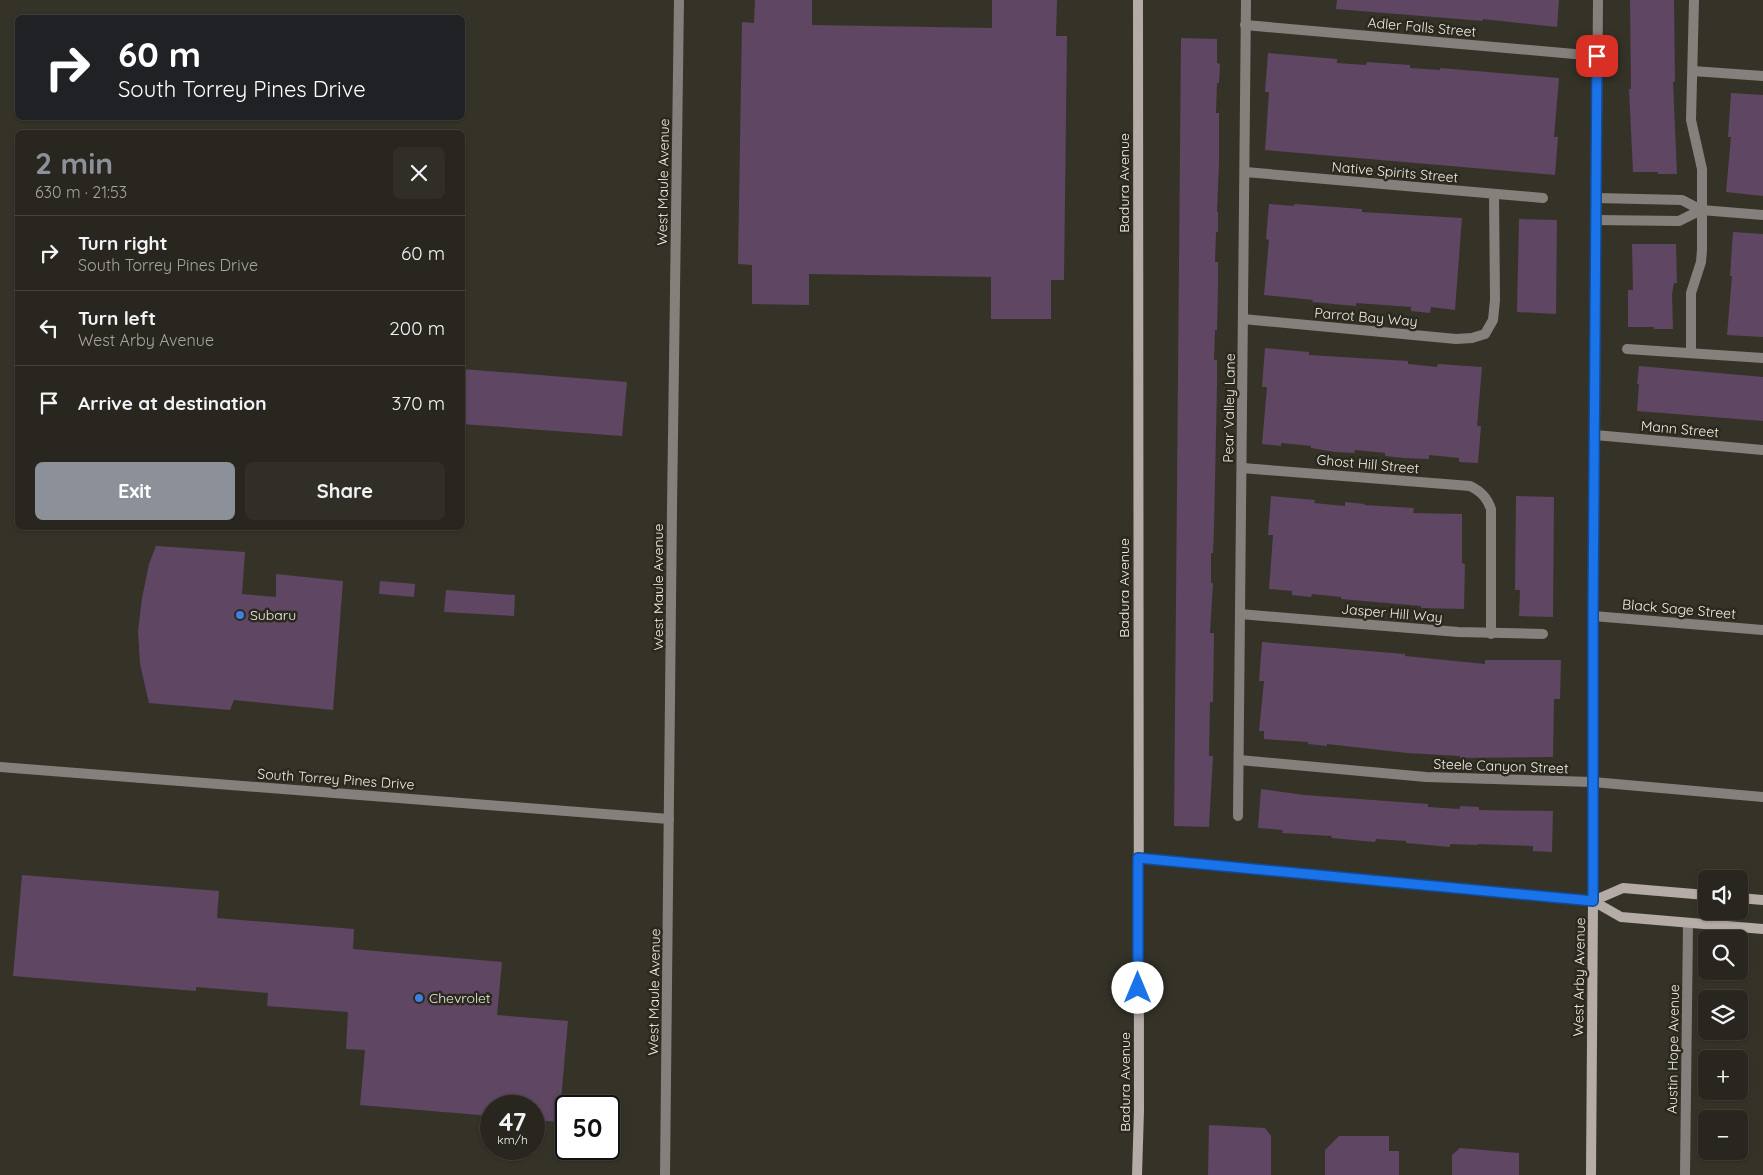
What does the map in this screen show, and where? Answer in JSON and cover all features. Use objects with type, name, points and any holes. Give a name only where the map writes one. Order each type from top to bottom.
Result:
[{"type":"main road","name":"Badura Avenue","points":[[1137,1175],[1139,1111],[1138,0]]},
{"type":"main road","points":[[1138,858],[1593,901],[1621,917],[1763,928]]},
{"type":"main road","points":[[1593,901],[1622,888],[1698,894]]},
{"type":"main road","points":[[1748,899],[1763,900]]},
{"type":"main road","name":"West Arby Avenue","points":[[1590,1175],[1593,901]]},
{"type":"street","name":"West Maule Avenue","points":[[665,1175],[679,0]]},
{"type":"street","name":"Pear Valley Lane","points":[[1238,816],[1246,0]]},
{"type":"street","name":"West Arby Avenue","points":[[1593,901],[1593,616],[1598,0]]},
{"type":"street","points":[[1691,352],[1691,293],[1702,262],[1702,169],[1691,120],[1694,0]]},
{"type":"street","name":"Adler Falls Street","points":[[1245,25],[1597,56]]},
{"type":"street","points":[[1693,71],[1763,76]]},
{"type":"street","name":"Native Spirits Street","points":[[1245,172],[1543,198]]},
{"type":"street","name":"Parrot Bay Way","points":[[1243,319],[1456,339],[1472,338],[1485,334],[1493,320],[1495,300],[1494,194]]},
{"type":"street","points":[[1596,198],[1682,200],[1701,210],[1763,215]]},
{"type":"street","points":[[1596,220],[1679,221],[1701,210]]},
{"type":"street","points":[[1627,350],[1674,353],[1691,352],[1763,358]]},
{"type":"street","name":"Mann Street","points":[[1595,436],[1763,450]]},
{"type":"street","name":"Ghost Hill Street","points":[[1242,468],[1470,486],[1479,490],[1487,498],[1491,509],[1491,634]]},
{"type":"street","name":"Jasper Hill Way","points":[[1240,614],[1458,632],[1543,634]]},
{"type":"street","name":"Black Sage Street","points":[[1593,616],[1763,630]]},
{"type":"street","name":"Steele Canyon Street","points":[[1239,760],[1426,778],[1593,782],[1763,797]]},
{"type":"street","name":"South Torrey Pines Drive","points":[[0,767],[669,819]]},
{"type":"street","name":"Austin Hope Avenue","points":[[1685,1175],[1688,923]]},
{"type":"building","points":[[755,0],[812,0],[812,25],[992,28],[992,0],[1057,0],[1056,36],[1067,36],[1064,280],[1051,280],[1051,319],[991,319],[991,277],[809,274],[809,305],[752,304],[752,265],[738,264],[742,22],[754,23]]},
{"type":"building","points":[[1337,0],[1559,0],[1557,27],[1483,19],[1483,21],[1336,9]]},
{"type":"building","points":[[1630,0],[1674,0],[1675,82],[1673,82],[1677,174],[1633,172],[1629,89],[1631,89]]},
{"type":"building","points":[[1181,38],[1217,39],[1217,63],[1220,64],[1216,113],[1219,113],[1218,232],[1216,232],[1215,262],[1218,262],[1218,286],[1214,360],[1217,360],[1217,385],[1214,528],[1213,553],[1211,553],[1211,583],[1213,583],[1210,633],[1214,633],[1213,702],[1210,702],[1209,756],[1213,756],[1209,827],[1174,826]]},
{"type":"building","points":[[1268,53],[1337,59],[1337,63],[1366,65],[1367,62],[1410,65],[1410,68],[1440,70],[1440,68],[1559,78],[1554,137],[1558,137],[1555,175],[1265,150],[1269,92],[1265,92]]},
{"type":"building","points":[[1731,93],[1763,95],[1763,196],[1726,192],[1731,137],[1728,137]]},
{"type":"building","points":[[1269,204],[1294,206],[1294,204],[1362,209],[1362,212],[1462,218],[1455,310],[1431,307],[1430,313],[1411,311],[1411,307],[1356,303],[1356,306],[1264,295],[1269,240],[1266,239]]},
{"type":"building","points":[[1519,219],[1557,220],[1556,314],[1517,312]]},
{"type":"building","points":[[1733,232],[1763,234],[1763,337],[1727,335],[1732,276],[1730,276]]},
{"type":"building","points":[[1632,244],[1676,244],[1677,283],[1674,283],[1672,294],[1673,329],[1628,327],[1628,290],[1633,290]]},
{"type":"building","points":[[1265,348],[1309,352],[1309,355],[1408,361],[1408,364],[1437,367],[1438,364],[1482,367],[1477,426],[1481,426],[1478,463],[1459,462],[1459,458],[1429,455],[1429,459],[1404,458],[1385,456],[1385,453],[1355,450],[1354,453],[1335,452],[1311,448],[1311,446],[1281,443],[1281,446],[1262,444],[1267,387],[1262,387]]},
{"type":"building","points":[[1639,366],[1763,377],[1763,421],[1637,411]]},
{"type":"building","points":[[465,369],[627,382],[622,436],[465,424]]},
{"type":"building","points":[[1271,496],[1315,500],[1314,503],[1345,506],[1345,502],[1414,508],[1413,513],[1462,514],[1462,563],[1465,564],[1464,609],[1421,608],[1421,606],[1341,599],[1341,597],[1312,594],[1311,597],[1292,595],[1292,591],[1269,589],[1273,535],[1268,535]]},
{"type":"building","points":[[1516,496],[1554,497],[1553,617],[1519,616],[1520,590],[1515,590]]},
{"type":"building","name":"Subaru","points":[[156,546],[245,552],[242,594],[276,597],[276,574],[343,581],[333,710],[234,700],[230,710],[149,703],[140,664],[138,631],[149,564]]},
{"type":"building","points":[[380,581],[415,584],[414,597],[379,594]]},
{"type":"building","points":[[446,590],[515,595],[514,616],[444,612]]},
{"type":"building","points":[[1262,642],[1405,654],[1405,656],[1485,664],[1485,660],[1561,660],[1560,699],[1554,699],[1553,757],[1460,758],[1460,756],[1407,753],[1264,739],[1264,731],[1259,731],[1264,681],[1259,681]]},
{"type":"building","points":[[1261,789],[1304,795],[1428,804],[1428,807],[1460,809],[1460,806],[1479,807],[1479,810],[1553,811],[1552,852],[1533,851],[1533,846],[1450,844],[1450,847],[1376,839],[1375,842],[1331,838],[1332,836],[1282,833],[1283,830],[1258,828]]},
{"type":"building","name":"Chevrolet","points":[[22,875],[219,891],[217,918],[354,929],[353,949],[502,962],[497,1015],[568,1021],[561,1095],[555,1095],[555,1122],[545,1121],[545,1095],[480,1095],[480,1115],[360,1105],[365,1050],[346,1049],[348,1012],[267,1006],[268,993],[196,987],[196,991],[13,976]]},
{"type":"building","points":[[1209,1125],[1265,1128],[1271,1136],[1271,1175],[1208,1175]]},
{"type":"building","points":[[1339,1136],[1389,1136],[1389,1151],[1399,1151],[1399,1175],[1325,1175],[1325,1150]]},
{"type":"building","points":[[1460,1148],[1519,1153],[1519,1175],[1452,1175],[1452,1155]]},
{"type":"place","name":"Subaru","points":[[240,615]]},
{"type":"place","name":"Chevrolet","points":[[419,998]]},
{"type":"route","points":[[1138,988],[1138,858],[1593,901],[1597,56]]}]
